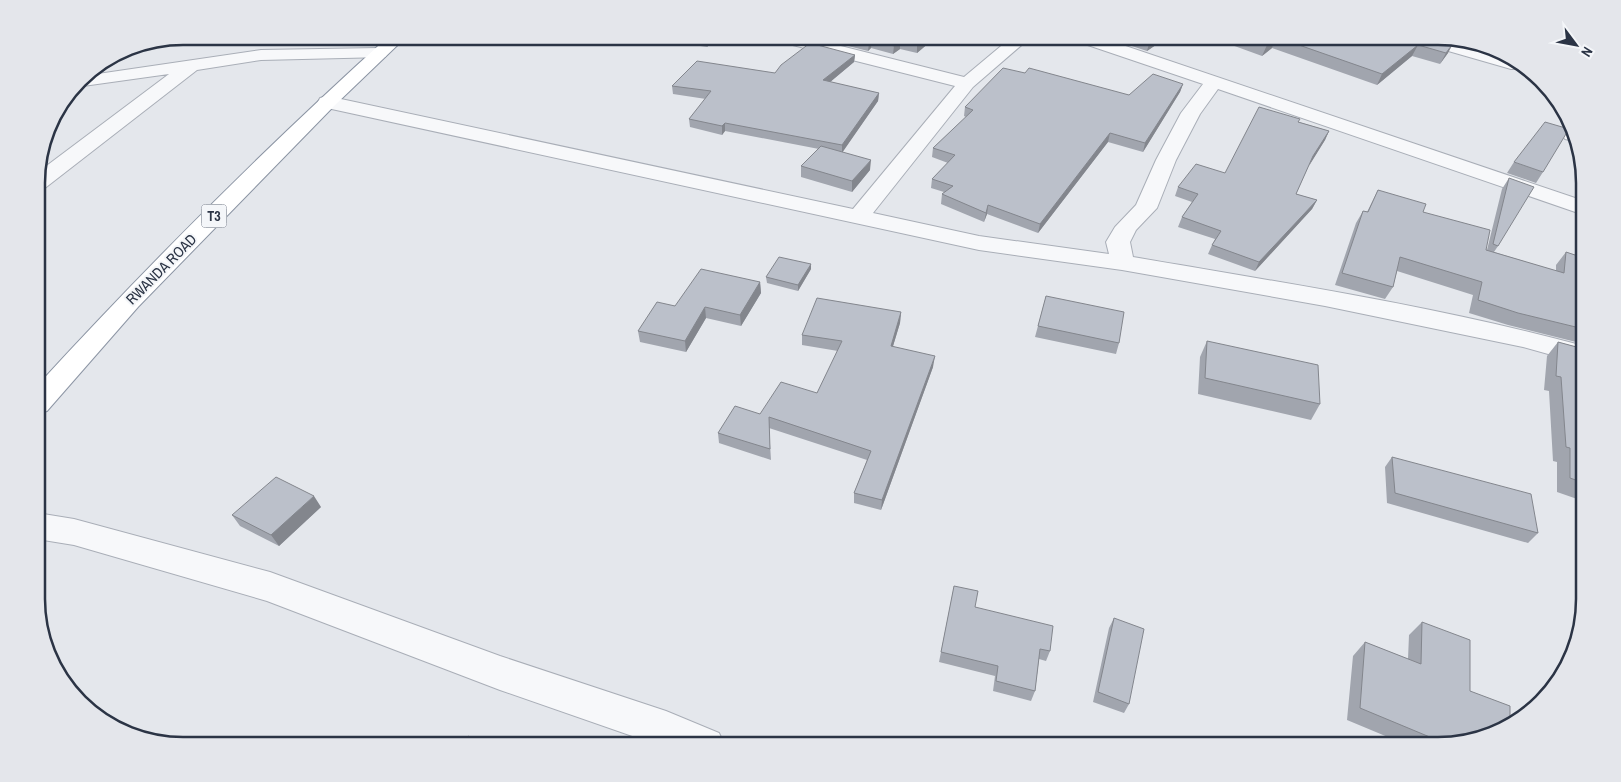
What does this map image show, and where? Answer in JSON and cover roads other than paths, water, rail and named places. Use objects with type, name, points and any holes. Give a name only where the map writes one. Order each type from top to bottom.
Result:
[{"type":"highway","name":"RWANDA ROAD","points":[[45,395],[129,301],[327,102],[388,45]]},
{"type":"street","points":[[816,45],[968,83]]},
{"type":"street","points":[[859,216],[968,83],[1013,45]]},
{"type":"street","points":[[1105,45],[1576,205]]},
{"type":"street","points":[[1450,46],[1498,60]]},
{"type":"street","points":[[91,80],[261,55],[379,53]]},
{"type":"street","points":[[45,178],[194,64]]},
{"type":"street","points":[[1122,263],[1118,242],[1126,227],[1146,208],[1166,160],[1191,114],[1213,83]]},
{"type":"street","points":[[327,102],[979,243],[1122,263],[1326,298],[1523,338],[1576,353]]},
{"type":"street","points":[[45,527],[74,532],[270,587],[500,673],[685,737]]}]
